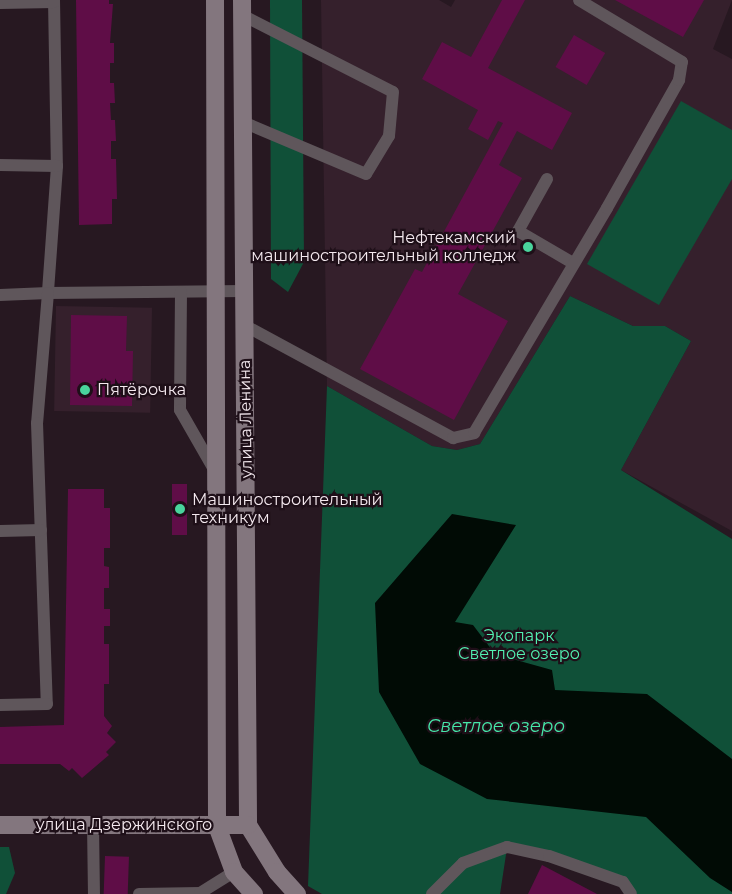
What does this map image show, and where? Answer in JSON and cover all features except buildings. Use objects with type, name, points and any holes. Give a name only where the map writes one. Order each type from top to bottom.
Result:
[{"type":"main road","name":"улица Ленина","points":[[214,0],[217,826],[234,872],[254,894]]},
{"type":"main road","name":"улица Ленина","points":[[242,7],[245,123],[244,325],[248,825]]},
{"type":"main road","name":"улица Дзержинского","points":[[0,825],[248,825]]},
{"type":"main road","points":[[248,825],[277,872],[297,894]]},
{"type":"lane","points":[[244,325],[453,438],[474,433],[679,80],[682,62],[579,0]]},
{"type":"lane","points":[[0,3],[54,1],[57,166],[37,423],[47,704],[0,705]]},
{"type":"lane","points":[[242,7],[393,92],[388,136],[366,174],[245,123]]},
{"type":"lane","points":[[0,165],[57,166]]},
{"type":"lane","points":[[547,178],[518,231],[573,262]]},
{"type":"lane","points":[[0,295],[244,291]]},
{"type":"lane","points":[[181,292],[180,410],[216,472]]},
{"type":"lane","points":[[0,531],[41,530]]},
{"type":"lane","points":[[93,824],[94,894]]},
{"type":"lane","points":[[432,894],[463,863],[507,847],[549,856],[623,882],[631,894]]},
{"type":"lane","points":[[139,894],[200,892],[234,872]]},
{"type":"shaded area","name":"Нефтекамский машиностроительный колледж","points":[[321,0],[439,0],[451,7],[455,0],[732,0],[713,49],[732,59],[732,531],[621,470],[691,341],[665,326],[633,326],[570,296],[480,444],[457,450],[432,446],[327,386]]},
{"type":"shaded area","points":[[56,306],[152,308],[150,413],[54,411]]},
{"type":"green space","points":[[270,0],[302,0],[304,262],[288,292],[271,279]]},
{"type":"green space","points":[[681,101],[732,130],[732,179],[659,305],[587,264]]},
{"type":"green space","name":"Экопарк Светлое озеро","points":[[570,296],[633,326],[665,326],[691,341],[621,470],[732,539],[732,894],[631,894],[623,882],[507,848],[500,894],[322,894],[308,886],[327,386],[432,446],[457,450],[480,444]]},
{"type":"green space","points":[[0,847],[9,847],[15,873],[6,894],[0,894]]},
{"type":"water","name":"Светлое озеро","points":[[452,514],[516,525],[455,622],[473,625],[495,654],[552,670],[555,690],[647,694],[732,759],[732,892],[710,878],[646,817],[487,799],[420,764],[379,692],[375,603]]},
{"type":"place","name":"Нефтекамский машиностроительный колледж","points":[[528,247]]},
{"type":"place","name":"Пятёрочка","points":[[85,390]]},
{"type":"place","name":"Машиностроительный техникум","points":[[180,509]]}]
